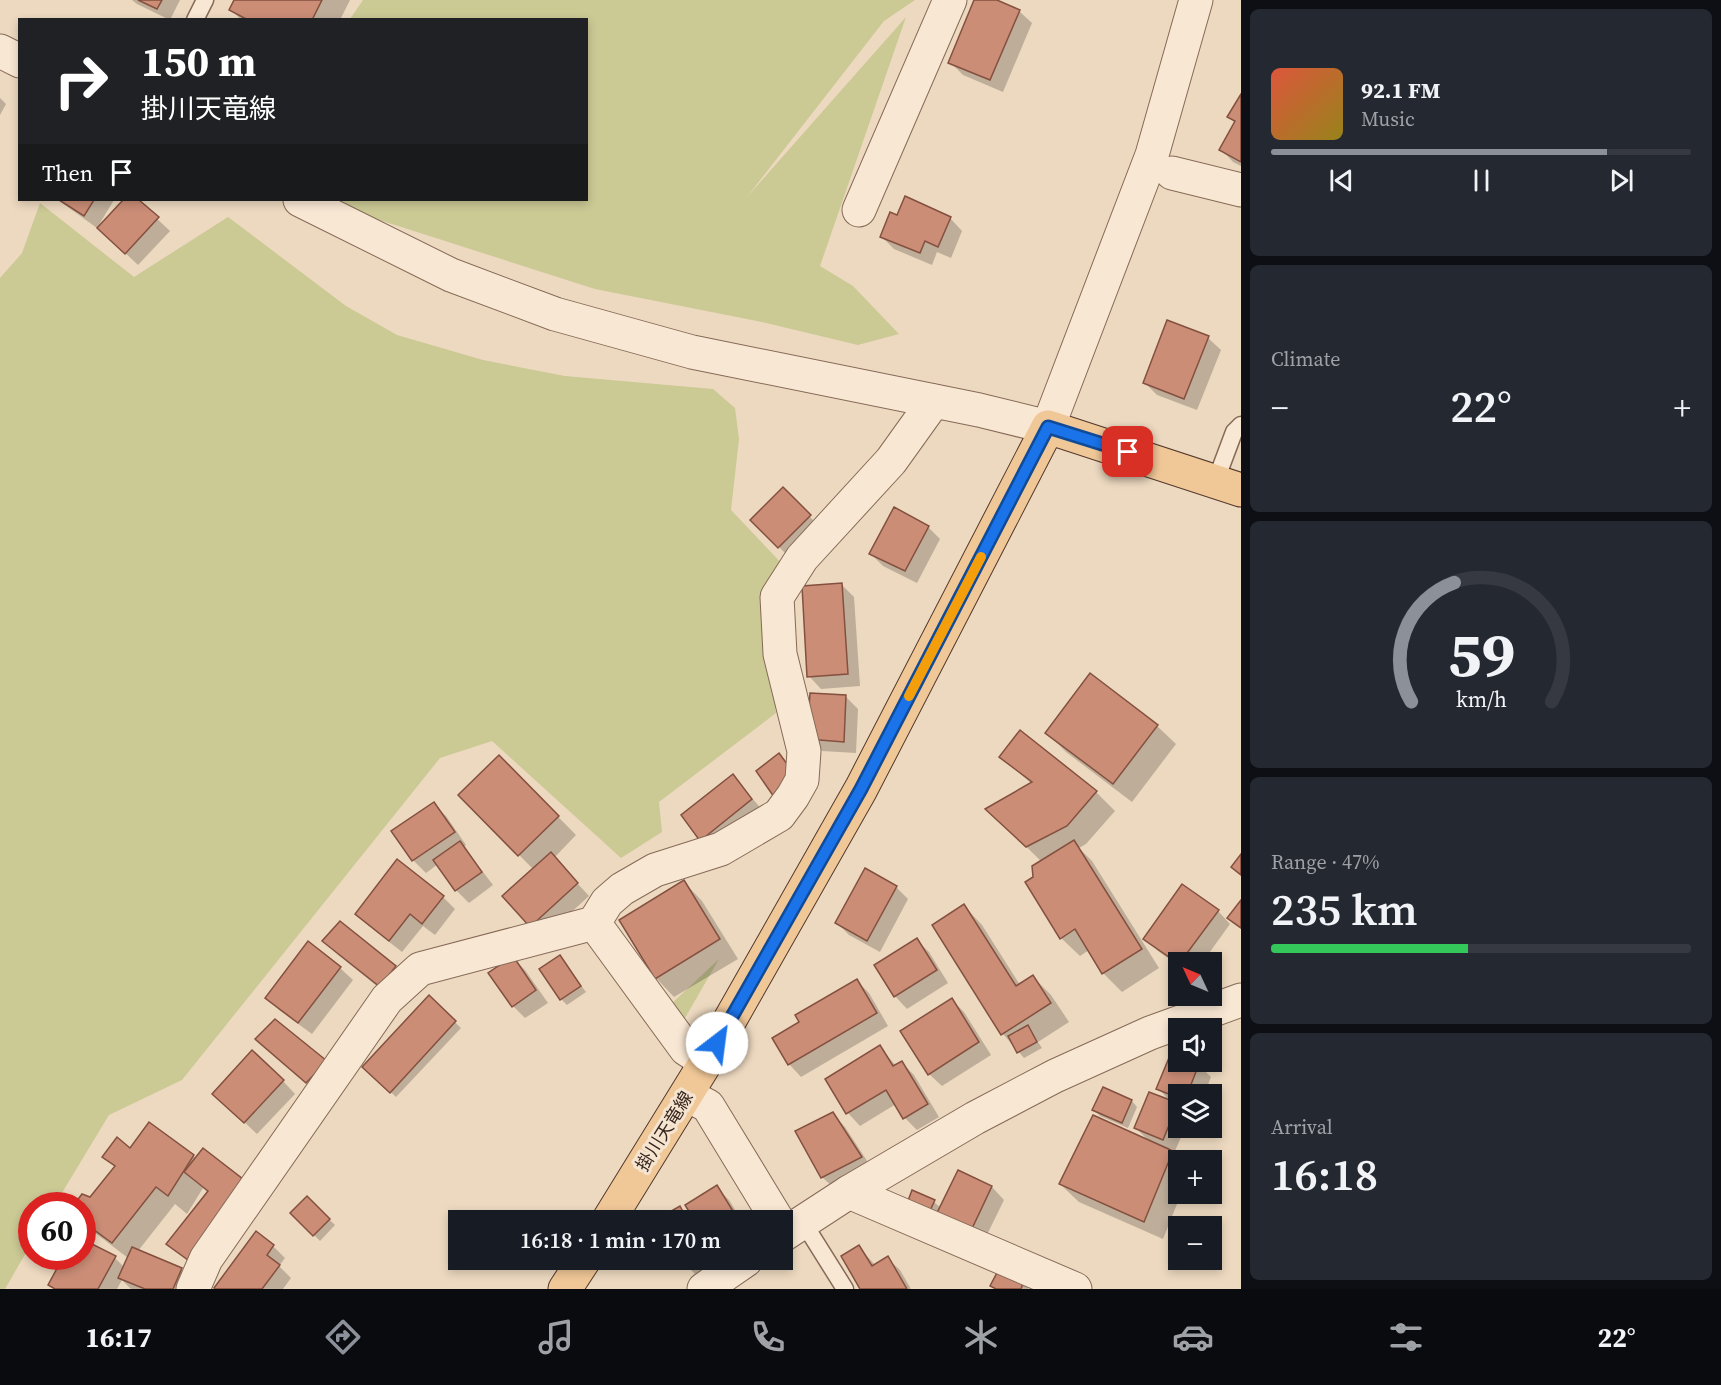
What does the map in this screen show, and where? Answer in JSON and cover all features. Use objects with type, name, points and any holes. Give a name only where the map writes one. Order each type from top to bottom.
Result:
[{"type":"main road","points":[[1048,427],[1228,485]]},
{"type":"main road","name":"掛川天竜線","points":[[615,1210],[687,1095],[861,789],[1048,427]]},
{"type":"main road","points":[[565,1289],[577,1270]]},
{"type":"street","points":[[859,210],[950,0]]},
{"type":"street","points":[[302,201],[451,275],[555,314],[692,352],[934,401],[1048,427],[1152,155],[1196,0]]},
{"type":"street","points":[[0,51],[18,60]]},
{"type":"street","points":[[1172,173],[1241,190]]},
{"type":"street","points":[[193,1289],[206,1259],[387,999],[420,969],[594,923],[607,902],[622,889],[655,870],[721,849],[779,814],[802,780],[804,751],[780,654],[777,597],[801,558],[891,461],[934,401]]},
{"type":"street","points":[[594,923],[686,1049],[706,1062]]},
{"type":"street","points":[[793,1224],[975,1118],[1055,1076],[1150,1033],[1241,1000]]},
{"type":"street","points":[[687,1095],[708,1106],[774,1210]]},
{"type":"street","points":[[849,1192],[1075,1289]]},
{"type":"street","points":[[704,1289],[732,1270]]},
{"type":"lane","points":[[196,18],[205,0]]},
{"type":"lane","points":[[1228,485],[1234,432],[1241,426]]},
{"type":"lane","points":[[793,1235],[845,1289]]},
{"type":"shaded area","points":[[363,0],[915,0],[884,21],[747,197],[906,17],[820,266],[853,286],[899,334],[858,345],[762,322],[595,289],[320,201],[588,201],[588,18],[351,18]]},
{"type":"shaded area","points":[[40,203],[134,277],[228,217],[346,306],[397,335],[483,360],[565,376],[713,389],[735,408],[739,439],[731,510],[784,566],[766,582],[776,713],[659,802],[662,832],[621,858],[492,741],[440,758],[182,1080],[109,1115],[62,1192],[18,1192],[18,1266],[5,1289],[0,1289],[0,278],[22,253]]},
{"type":"shaded area","points":[[719,959],[681,1025],[667,1008]]},
{"type":"building","points":[[138,0],[162,0],[157,9]]},
{"type":"building","points":[[234,0],[322,0],[313,18],[244,18],[229,10]]},
{"type":"building","points":[[974,0],[997,0],[1020,10],[990,80],[948,63]]},
{"type":"building","points":[[1241,94],[1241,162],[1219,150],[1235,121],[1227,117]]},
{"type":"building","points":[[905,196],[951,217],[938,247],[925,241],[920,253],[880,237],[890,212],[897,215]]},
{"type":"building","points":[[61,201],[93,201],[84,216]]},
{"type":"building","points":[[122,201],[140,201],[159,217],[125,254],[97,228]]},
{"type":"building","points":[[1167,320],[1209,336],[1184,399],[1143,383]]},
{"type":"building","points":[[783,487],[811,515],[778,548],[750,520]]},
{"type":"building","points":[[894,507],[929,526],[905,571],[869,554]]},
{"type":"building","points":[[842,583],[848,674],[807,677],[802,586]]},
{"type":"building","points":[[1090,673],[1158,725],[1113,784],[1045,733]]},
{"type":"building","points":[[810,693],[846,695],[844,742],[807,739]]},
{"type":"building","points":[[1020,730],[1097,791],[1067,826],[1026,847],[985,809],[1032,782],[999,757]]},
{"type":"building","points":[[779,753],[798,779],[774,797],[756,771]]},
{"type":"building","points":[[499,755],[559,816],[518,856],[458,795]]},
{"type":"building","points":[[733,774],[752,799],[700,841],[681,815]]},
{"type":"building","points":[[434,802],[455,832],[412,861],[391,831]]},
{"type":"building","points":[[1074,840],[1142,949],[1102,974],[1075,929],[1060,939],[1025,882],[1033,877],[1032,866]]},
{"type":"building","points":[[460,841],[482,872],[455,891],[433,860]]},
{"type":"building","points":[[551,852],[578,883],[530,927],[502,896]]},
{"type":"building","points":[[1241,854],[1241,875],[1231,867]]},
{"type":"building","points":[[397,859],[444,896],[422,924],[410,914],[389,941],[355,914]]},
{"type":"building","points":[[865,868],[897,886],[867,941],[835,923]]},
{"type":"building","points":[[684,880],[720,939],[655,979],[619,920]]},
{"type":"building","points":[[1182,884],[1219,910],[1188,952],[1168,952],[1168,956],[1143,939]]},
{"type":"building","points":[[1241,900],[1241,928],[1227,918]]},
{"type":"building","points":[[964,904],[1016,986],[1033,975],[1051,1003],[1001,1035],[932,925]]},
{"type":"building","points":[[340,921],[396,966],[380,987],[322,941]]},
{"type":"building","points":[[917,938],[937,970],[894,997],[874,965]]},
{"type":"building","points":[[308,941],[341,967],[298,1023],[265,998]]},
{"type":"building","points":[[560,955],[581,986],[560,1000],[539,969]]},
{"type":"building","points":[[513,956],[536,990],[512,1007],[488,973]]},
{"type":"building","points":[[857,979],[877,1013],[788,1065],[772,1038],[799,1022],[795,1015]]},
{"type":"building","points":[[429,995],[456,1021],[390,1093],[362,1067]]},
{"type":"building","points":[[952,998],[979,1042],[928,1075],[900,1031]]},
{"type":"building","points":[[275,1019],[327,1061],[306,1083],[255,1039]]},
{"type":"building","points":[[1028,1025],[1037,1042],[1017,1053],[1008,1036]]},
{"type":"building","points":[[880,1045],[893,1066],[902,1061],[928,1104],[903,1119],[886,1090],[846,1114],[825,1079]]},
{"type":"building","points":[[252,1050],[284,1080],[244,1123],[212,1094]]},
{"type":"building","points":[[1168,1060],[1168,1072],[1196,1072],[1191,1084],[1168,1084],[1168,1094],[1156,1089]]},
{"type":"building","points":[[1103,1087],[1132,1100],[1122,1123],[1092,1110]]},
{"type":"building","points":[[1149,1092],[1168,1099],[1168,1128],[1163,1140],[1134,1128]]},
{"type":"building","points":[[833,1112],[862,1157],[821,1178],[795,1131]]},
{"type":"building","points":[[1093,1115],[1171,1150],[1168,1150],[1168,1163],[1144,1222],[1059,1184]]},
{"type":"building","points":[[149,1122],[194,1155],[168,1196],[156,1187],[112,1243],[96,1231],[96,1192],[94,1192],[115,1166],[102,1157],[117,1137],[130,1148]]},
{"type":"building","points":[[203,1148],[248,1183],[188,1260],[166,1244],[208,1191],[184,1172]]},
{"type":"building","points":[[958,1170],[992,1186],[969,1235],[934,1219]]},
{"type":"building","points":[[717,1185],[732,1210],[688,1210],[685,1205]]},
{"type":"building","points":[[912,1190],[935,1200],[928,1215],[906,1206]]},
{"type":"building","points":[[307,1196],[330,1219],[313,1236],[290,1213]]},
{"type":"building","points":[[256,1231],[274,1245],[267,1255],[280,1265],[262,1289],[215,1289],[214,1288]]},
{"type":"building","points":[[859,1245],[872,1266],[888,1256],[907,1289],[860,1289],[841,1256]]},
{"type":"building","points":[[96,1246],[116,1256],[98,1289],[55,1289],[48,1285],[56,1270],[96,1270]]},
{"type":"building","points":[[132,1247],[182,1268],[173,1289],[145,1289],[118,1278]]},
{"type":"building","points":[[999,1269],[1024,1281],[1021,1289],[996,1289],[990,1286]]},
{"type":"slow traffic","points":[[909,696],[981,557]]},
{"type":"route","points":[[717,1043],[861,789],[1048,427],[1128,452]]}]
